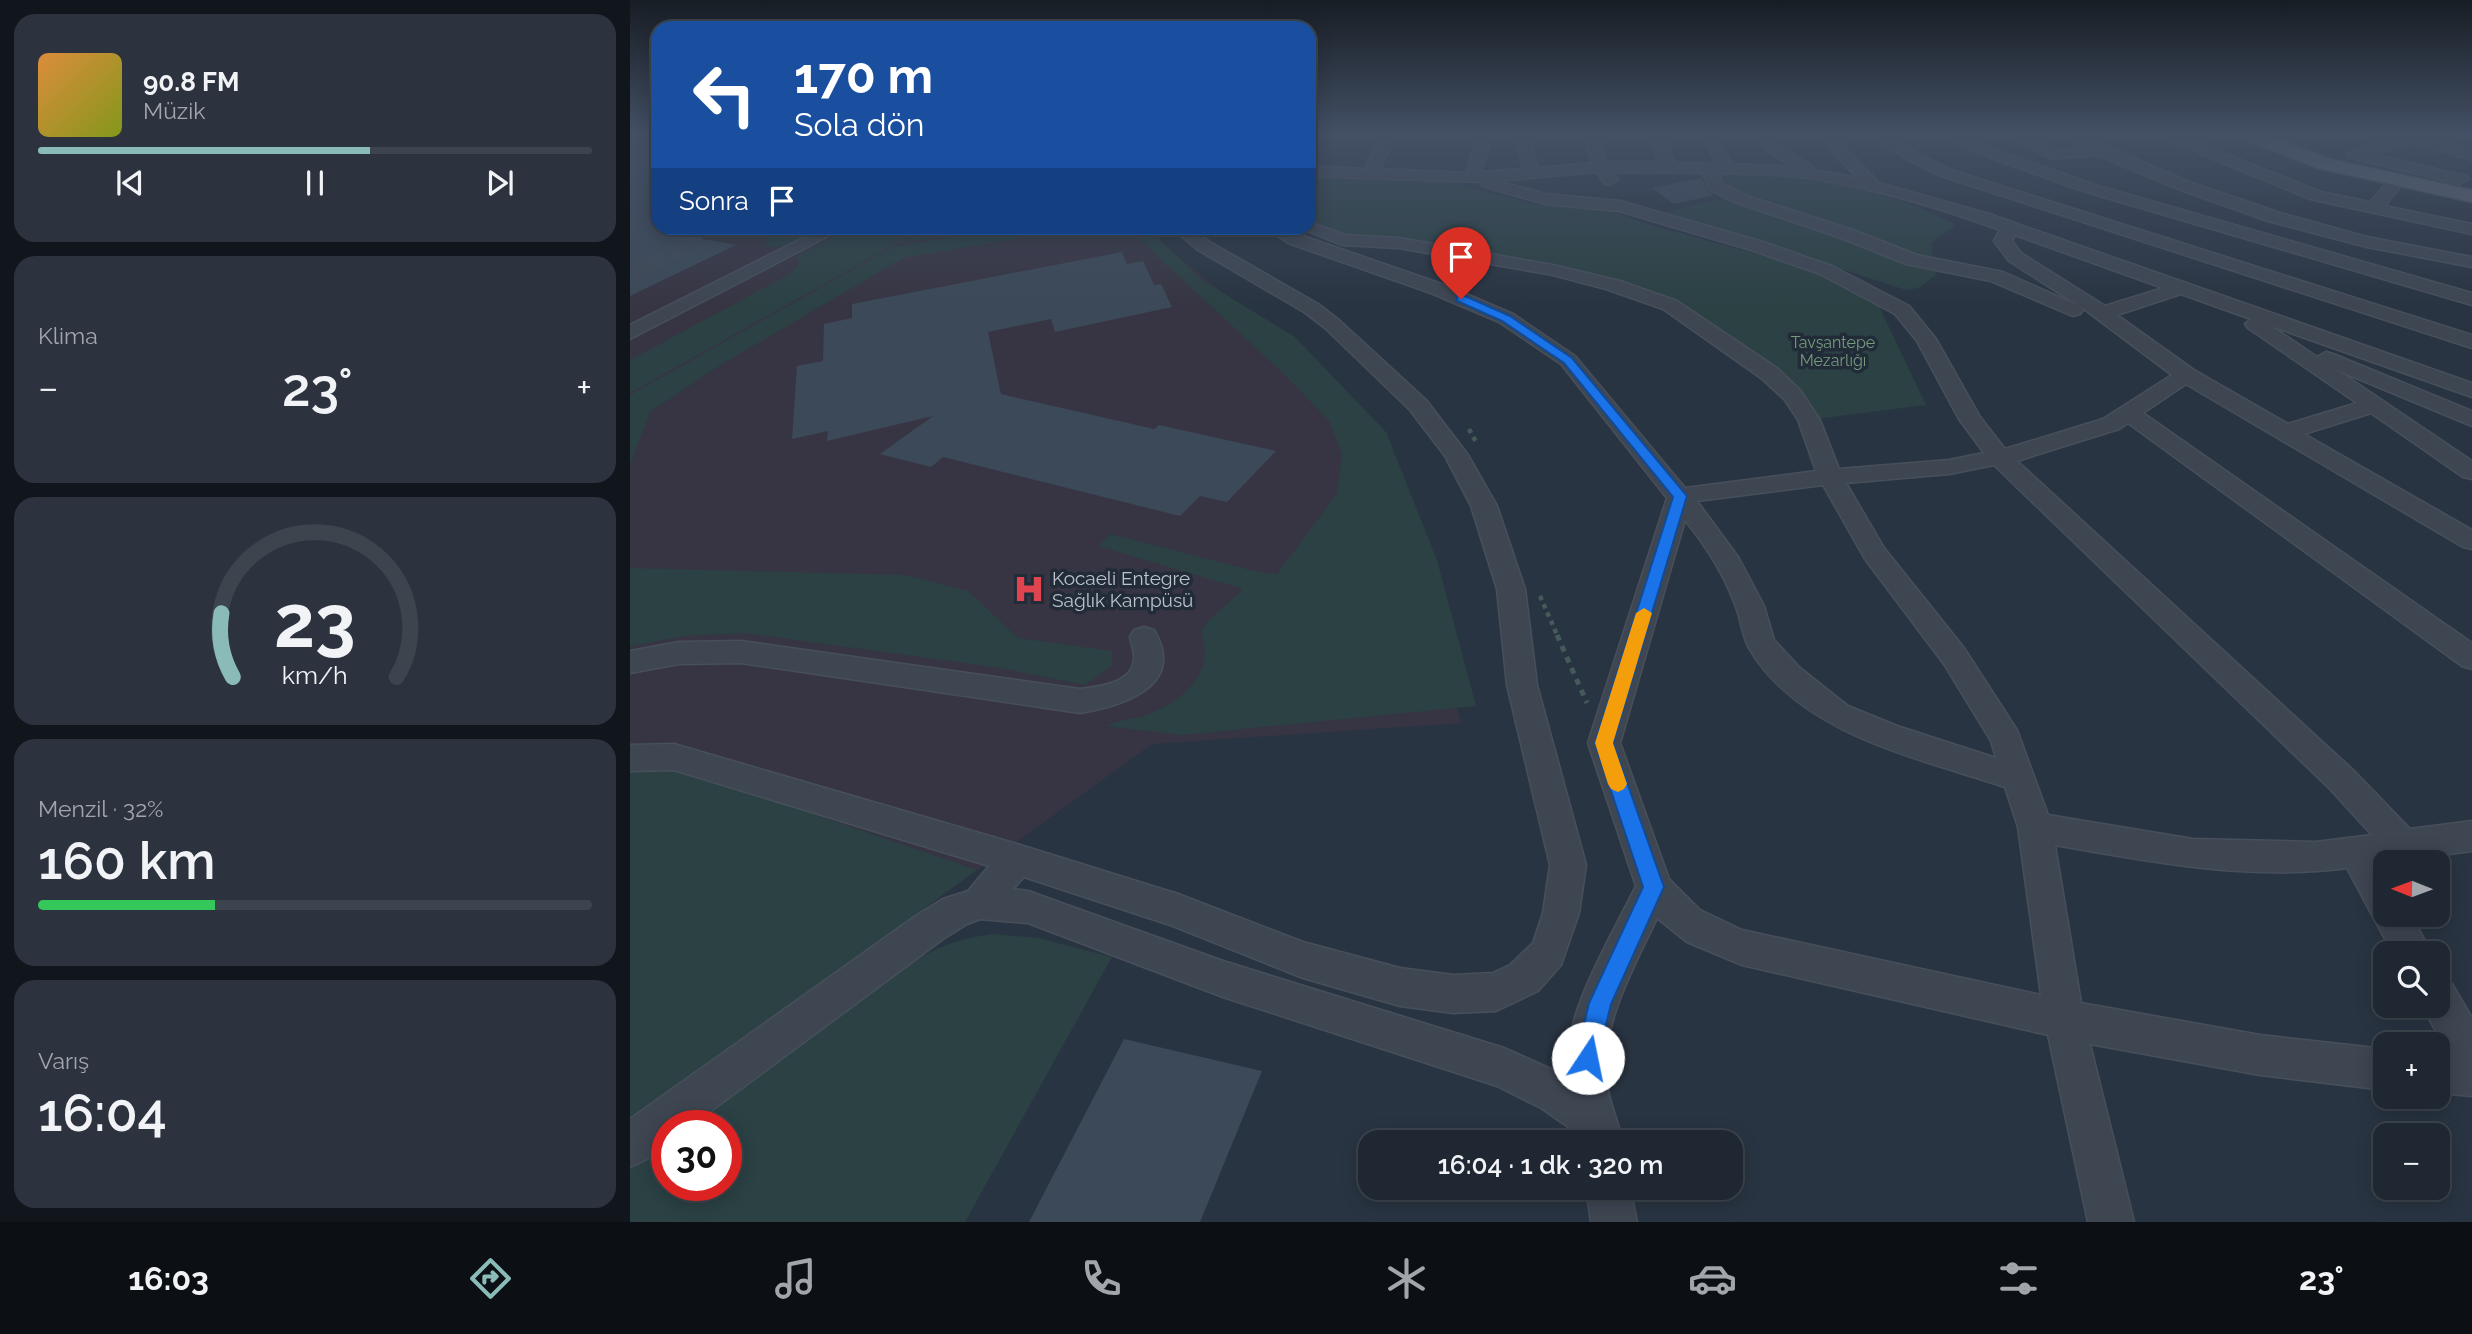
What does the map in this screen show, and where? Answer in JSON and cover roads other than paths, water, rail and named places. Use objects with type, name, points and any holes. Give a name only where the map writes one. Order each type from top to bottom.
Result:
[{"type":"main road","points":[[2447,191],[2472,196]]},
{"type":"street","points":[[1509,191],[1541,202],[1620,206],[1826,270],[1902,310],[1926,339],[1970,419],[1999,457],[2342,780],[2404,846]]},
{"type":"street","points":[[1613,191],[1620,206]]},
{"type":"street","points":[[1724,191],[1912,260],[1996,276],[2053,299],[2110,331],[2181,378],[2472,541]]},
{"type":"street","points":[[1894,191],[2020,231],[2472,390]]},
{"type":"street","points":[[2002,191],[2463,339]]},
{"type":"street","points":[[2101,191],[2472,299]]},
{"type":"street","points":[[2203,191],[2249,209],[2332,233],[2472,262]]},
{"type":"street","points":[[2303,191],[2372,209],[2472,229]]},
{"type":"street","points":[[2372,209],[2388,191]]},
{"type":"street","points":[[2107,193],[2003,241],[2015,257],[2041,271],[2102,313],[2181,378]]},
{"type":"street","points":[[1316,230],[1342,240],[1399,243],[1553,270],[1613,285],[1670,305],[1769,373],[1792,395],[1808,420],[1830,477],[1874,554],[1954,656],[2006,739],[2035,827],[2064,1020],[2111,1222]]},
{"type":"street","points":[[2309,252],[2332,233]]},
{"type":"street","points":[[630,333],[821,235]]},
{"type":"street","points":[[630,758],[674,757],[1017,859],[1178,911],[1303,960],[1400,987],[1452,994],[1496,992],[1524,978],[1548,953],[1561,913],[1568,865],[1522,685],[1511,589],[1484,506],[1456,455],[1418,405],[1332,324],[1311,308],[1189,235]]},
{"type":"street","points":[[1287,235],[1438,289],[1506,318],[1568,360],[1680,496],[1725,557],[1750,606],[1761,644],[1789,676],[1837,714],[1886,735],[2018,778]]},
{"type":"street","points":[[630,349],[771,275],[782,264],[778,257]]},
{"type":"street","points":[[2102,313],[2181,288]]},
{"type":"street","points":[[2235,307],[2263,331],[2472,472]]},
{"type":"street","points":[[2274,321],[2306,349],[2472,419]]},
{"type":"street","points":[[2405,366],[2429,350],[2463,339],[2472,324]]},
{"type":"street","points":[[1680,496],[1830,477],[1950,467],[2030,451],[2111,424],[2181,378]]},
{"type":"street","points":[[2283,433],[2375,405]]},
{"type":"street","points":[[2127,414],[2142,421],[2405,607],[2472,659]]},
{"type":"street","points":[[2400,422],[2472,455]]},
{"type":"street","points":[[1680,496],[1604,743],[1654,887],[1665,903],[1682,918],[1724,940],[1772,954],[2064,1020],[2235,1052],[2373,1069]]},
{"type":"street","points":[[630,662],[679,653],[741,652],[1080,701],[1102,699],[1126,689],[1143,675],[1149,659],[1143,637]]},
{"type":"street","points":[[2035,827],[2193,854],[2316,857],[2472,836]]},
{"type":"street","points":[[2356,852],[2373,882]]},
{"type":"street","points":[[980,903],[1017,859]]},
{"type":"street","points":[[1599,1130],[1585,1073],[1590,1041],[1600,1003],[1654,887]]},
{"type":"street","points":[[630,1145],[930,927],[956,911],[980,903],[1028,907],[1223,979],[1472,1056],[1556,1093],[1597,1130]]},
{"type":"street","points":[[2450,1018],[2472,1058]]},
{"type":"street","points":[[2450,1074],[2472,1075]]},
{"type":"street","points":[[1610,1200],[1614,1222]]},
{"type":"tunnel","points":[[647,266],[703,239]]},
{"type":"tunnel","points":[[630,274],[650,264]]},
{"type":"place","name":"Kocaeli Entegre Sağlık Kampüsü","points":[[1029,589]]},
{"type":"park label","name":"Tavşantepe Mezarlığı","points":[[1833,351]]}]
